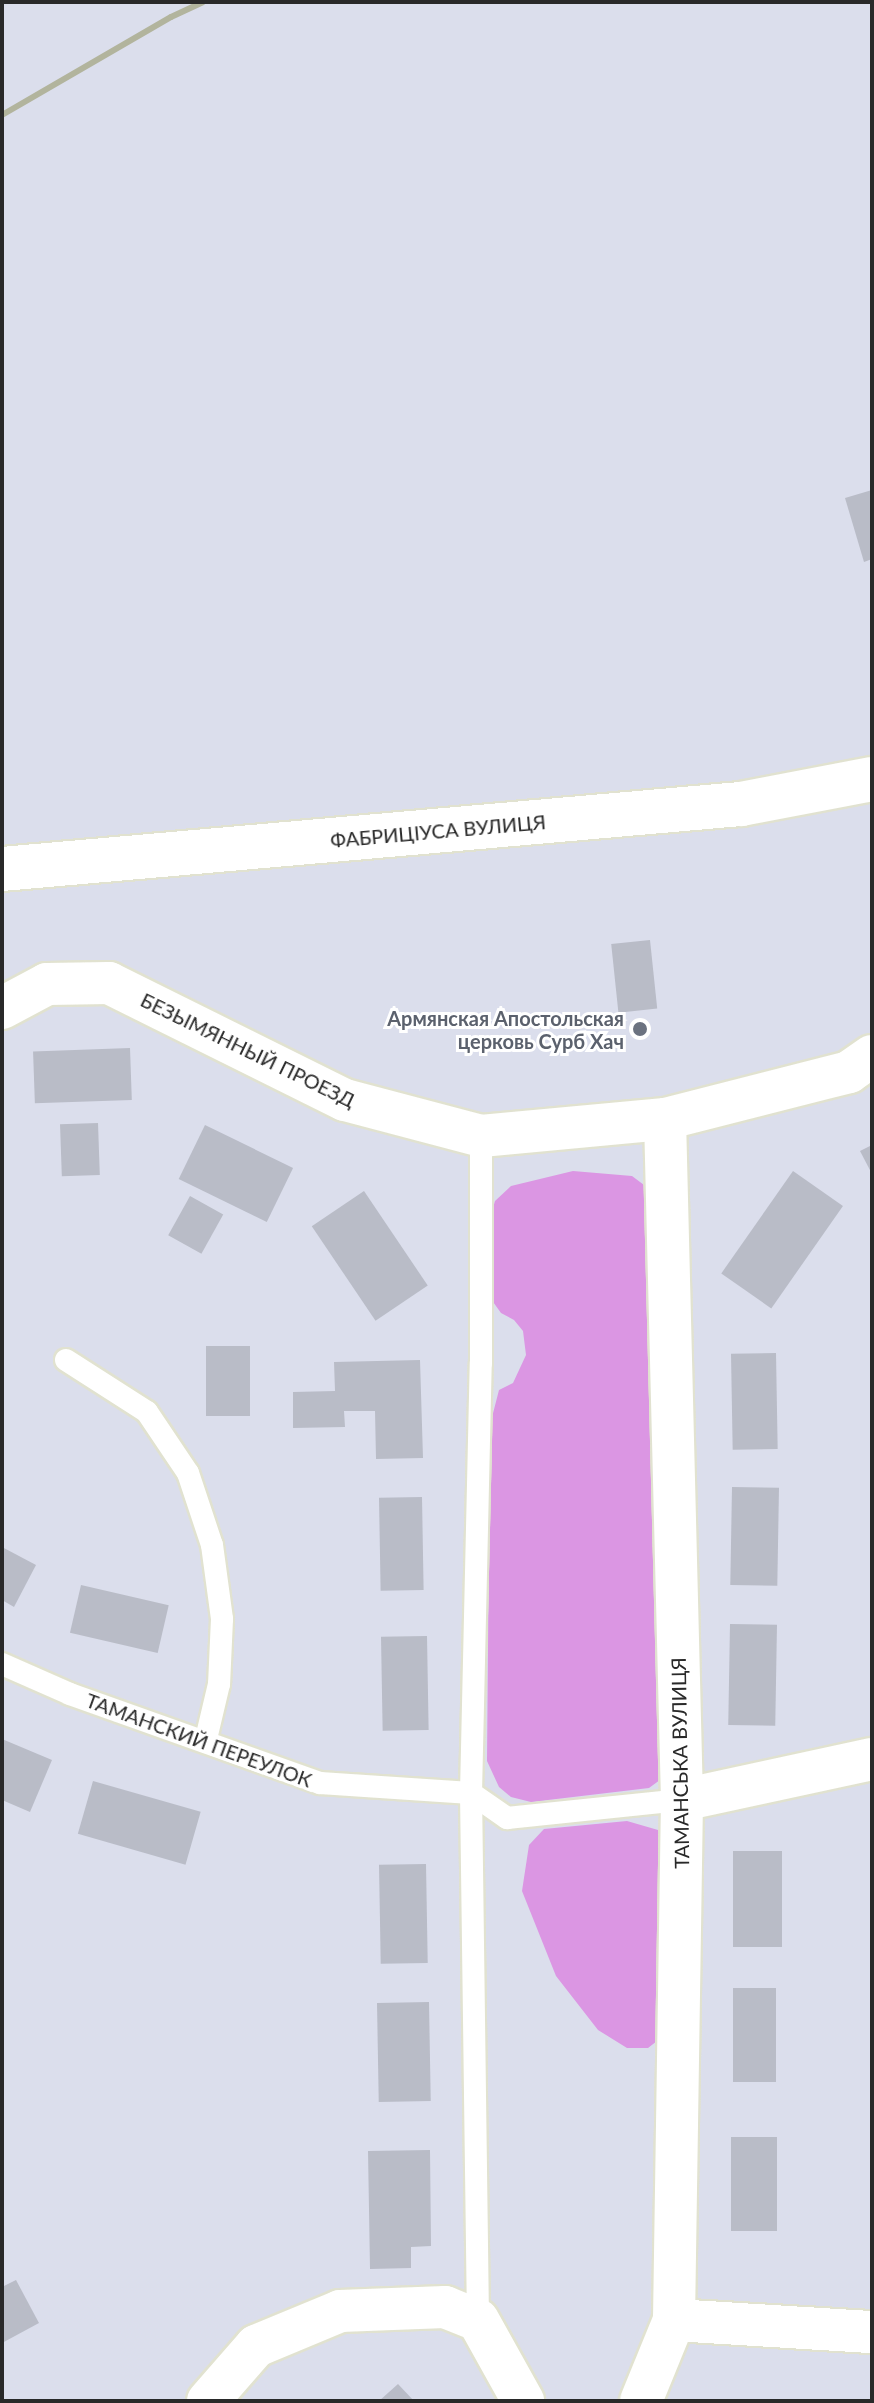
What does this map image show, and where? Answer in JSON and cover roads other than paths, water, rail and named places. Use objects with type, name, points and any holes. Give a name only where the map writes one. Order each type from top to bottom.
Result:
[{"type":"main road","name":"ФАБРИЦІУСА ВУЛИЦЯ","points":[[2,869],[741,804],[872,779]]},
{"type":"street","name":"БЕЗЫМЯННЫЙ ПРОЕЗД","points":[[2,1008],[47,984],[109,983],[345,1100],[481,1136],[665,1119],[849,1072],[872,1056]]},
{"type":"street","name":"ТАМАНСЬКА ВУЛИЦЯ","points":[[641,2401],[674,2320],[682,1800],[665,1119]]},
{"type":"street","points":[[682,1800],[872,1759]]},
{"type":"street","points":[[208,2401],[256,2346],[340,2311],[445,2307],[478,2320],[523,2401]]},
{"type":"street","points":[[674,2320],[872,2332]]},
{"type":"lane","points":[[478,2320],[471,1793],[481,1379],[481,1136]]},
{"type":"lane","points":[[66,1360],[147,1412],[188,1473],[212,1545],[222,1619],[219,1684],[206,1739]]},
{"type":"lane","name":"ТАМАНСКИЙ ПЕРЕУЛОК","points":[[2,1664],[70,1694],[206,1739],[320,1783],[471,1793]]},
{"type":"lane","points":[[471,1793],[507,1818],[682,1800]]},
{"type":"railway","points":[[2,115],[171,17],[203,2]]},
{"type":"place","name":"Армянская Апостольская церковь Сурб Хач","points":[[640,1029]]}]
